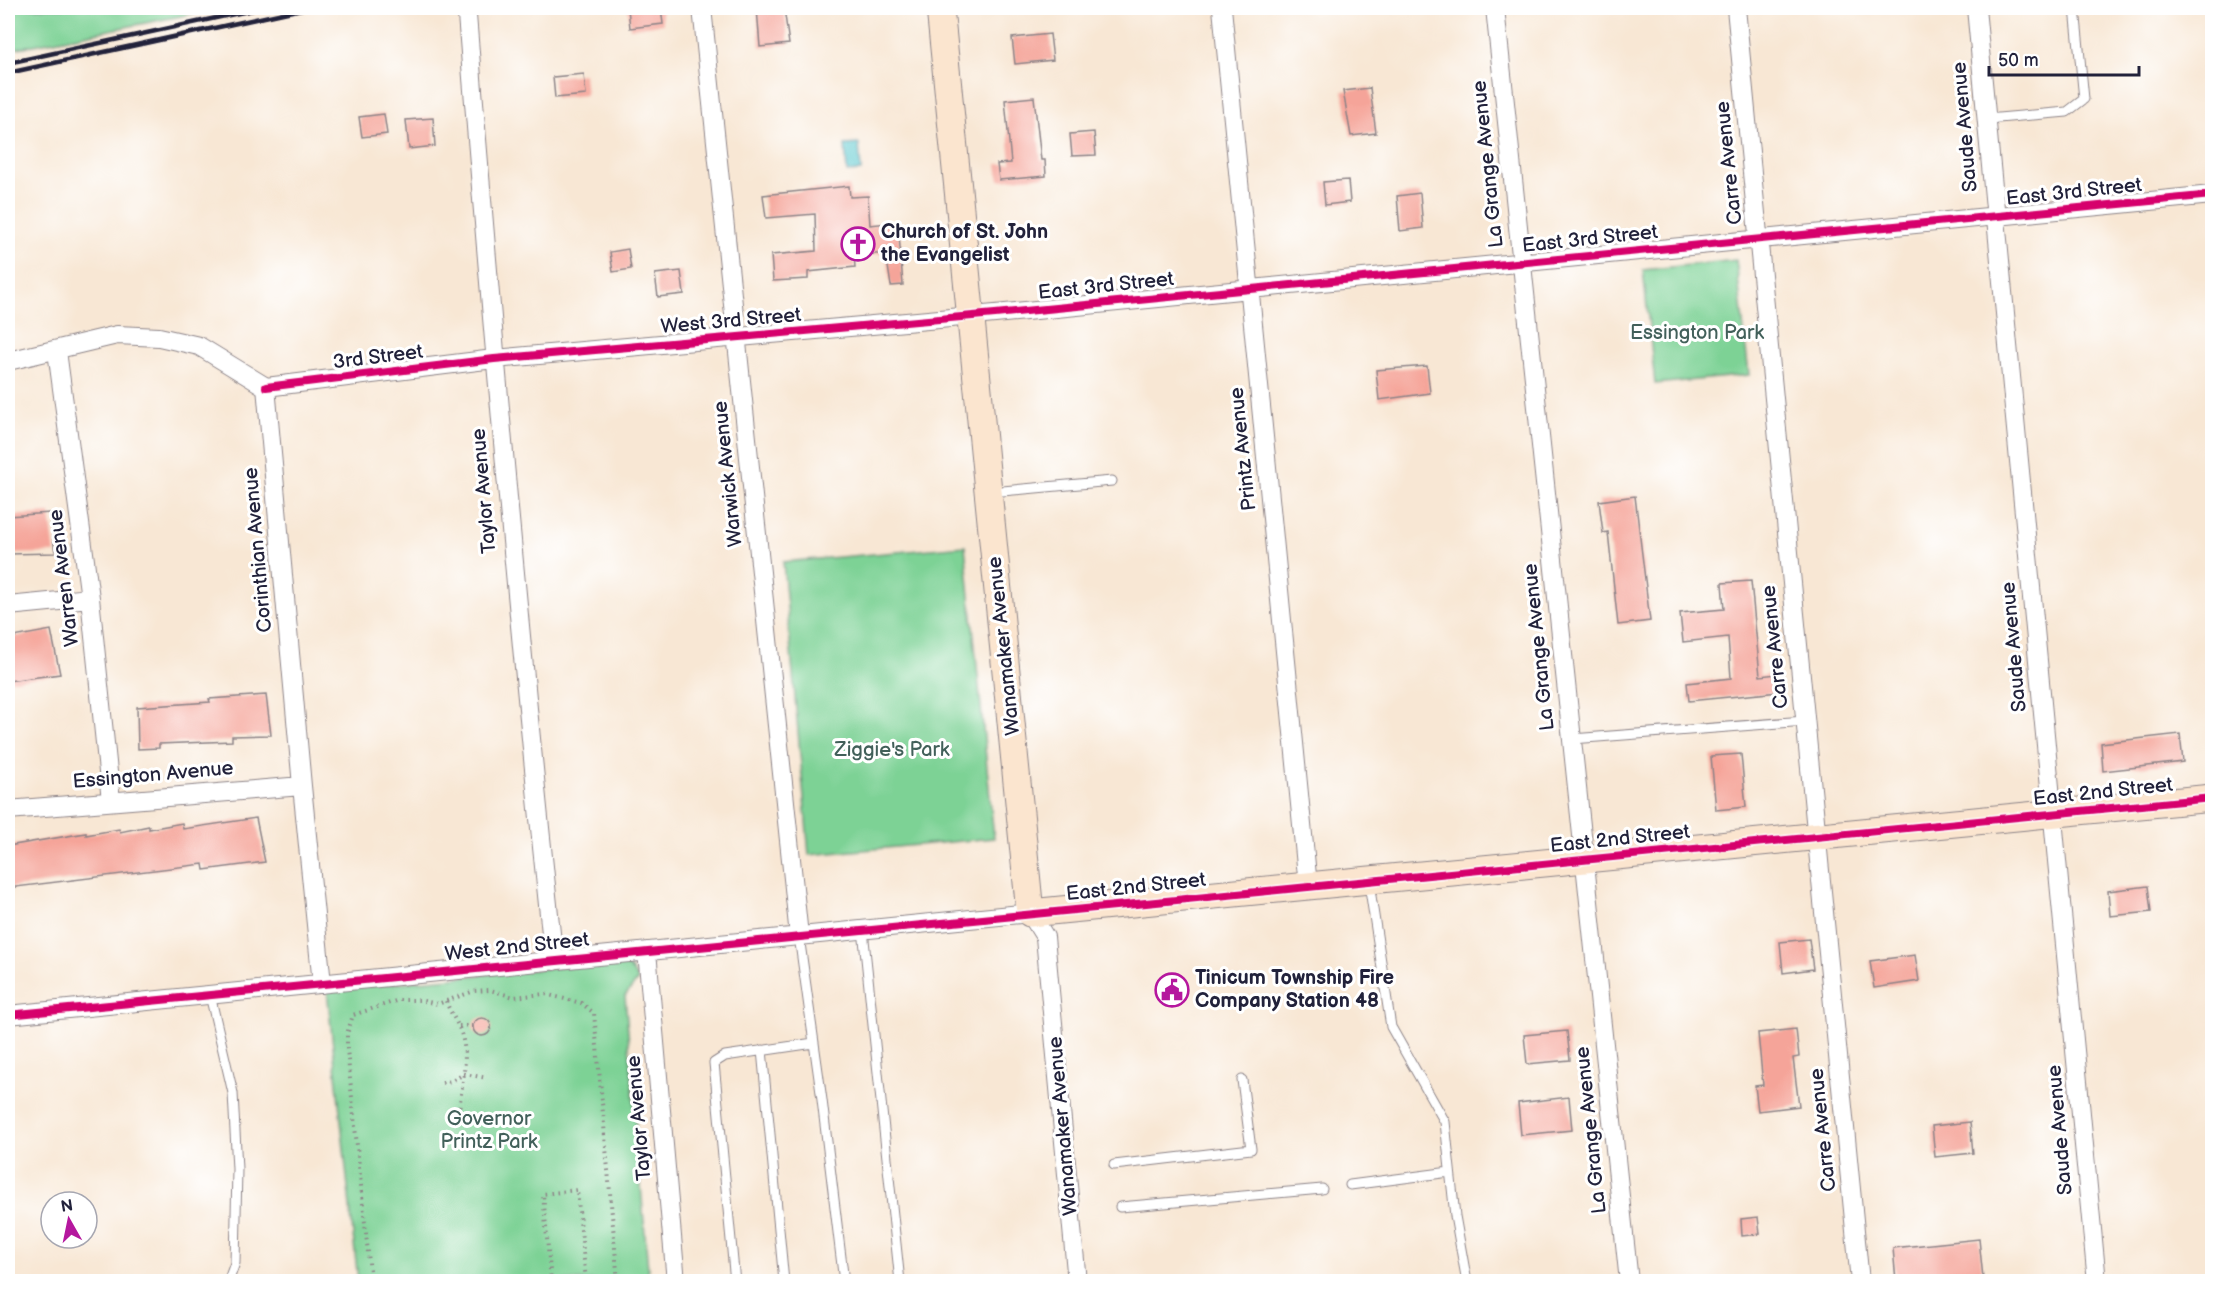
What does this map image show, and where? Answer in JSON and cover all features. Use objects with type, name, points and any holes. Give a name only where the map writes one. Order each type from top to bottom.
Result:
[{"type":"street","name":"Warwick Avenue","points":[[702,8],[799,936]]},
{"type":"street","name":"Wanamaker Avenue","points":[[940,8],[1030,914],[1045,937],[1077,1281]]},
{"type":"street","name":"Printz Avenue","points":[[1222,8],[1308,886]]},
{"type":"street","name":"La Grange Avenue","points":[[1495,8],[1629,1281]]},
{"type":"street","name":"Carre Avenue","points":[[1736,8],[1860,1281]]},
{"type":"street","name":"Saude Avenue","points":[[1976,8],[2097,1281]]},
{"type":"street","name":"Taylor Avenue","points":[[467,15],[494,359],[554,961]]},
{"type":"street","name":"East 3rd Street","points":[[971,316],[2212,195]]},
{"type":"street","name":"West 3rd Street","points":[[494,359],[971,316]]},
{"type":"street","points":[[8,361],[57,351],[117,334],[159,336],[199,346],[266,387]]},
{"type":"street","name":"Warren Avenue","points":[[57,351],[90,598],[111,801]]},
{"type":"street","name":"3rd Street","points":[[266,387],[494,359]]},
{"type":"street","name":"Corinthian Avenue","points":[[266,387],[322,984]]},
{"type":"street","points":[[8,606],[90,598]]},
{"type":"street","name":"Essington Avenue","points":[[8,810],[302,786]]},
{"type":"street","name":"East 2nd Street","points":[[1030,914],[2212,798]]},
{"type":"street","name":"West 2nd Street","points":[[8,1014],[1030,914]]},
{"type":"street","name":"Taylor Avenue","points":[[647,951],[676,1281]]},
{"type":"lane","points":[[1987,119],[2067,112],[2084,99],[2075,8]]},
{"type":"lane","points":[[988,492],[1112,481]]},
{"type":"lane","points":[[1572,739],[1805,721]]},
{"type":"lane","points":[[1369,880],[1390,1027],[1445,1122],[1455,1216],[1467,1281]]},
{"type":"lane","points":[[863,930],[900,1281]]},
{"type":"lane","points":[[799,936],[844,1281]]},
{"type":"lane","points":[[210,995],[234,1093],[237,1169],[235,1263],[228,1281]]},
{"type":"lane","points":[[735,1281],[714,1063],[725,1056],[814,1043]]},
{"type":"lane","points":[[762,1050],[784,1281]]},
{"type":"lane","points":[[1114,1165],[1251,1149],[1242,1080]]},
{"type":"lane","points":[[1350,1185],[1450,1172]]},
{"type":"lane","points":[[1120,1207],[1322,1189]]},
{"type":"path","points":[[371,1281],[347,1034],[353,1015],[399,1000],[419,1000],[438,1004],[474,992],[490,990],[514,997],[545,994],[581,1003],[594,1012],[618,1281]]},
{"type":"path","points":[[446,1001],[464,1043],[464,1074],[459,1099],[459,1118]]},
{"type":"path","points":[[458,1026],[473,1026]]},
{"type":"path","points":[[442,1083],[452,1081],[464,1074],[487,1078]]},
{"type":"path","points":[[551,1281],[543,1194],[577,1190],[586,1281],[597,1281]]},
{"type":"green space","points":[[8,8],[222,8],[8,50]]},
{"type":"green space","name":"Essington Park","points":[[1736,260],[1749,375],[1655,384],[1643,270]]},
{"type":"green space","name":"Ziggie's Park","points":[[965,546],[994,838],[809,855],[783,562]]},
{"type":"green space","name":"Governor Printz Park","points":[[615,962],[629,968],[638,980],[625,996],[649,1281],[358,1281],[327,990]]},
{"type":"water","points":[[859,144],[861,171],[847,172],[845,145]]},
{"type":"building","points":[[628,8],[661,8],[663,24],[630,28]]},
{"type":"building","points":[[757,8],[784,8],[789,44],[760,47]]},
{"type":"building","points":[[1050,34],[1053,60],[1015,64],[1012,38]]},
{"type":"building","points":[[584,74],[586,95],[555,98],[553,77]]},
{"type":"building","points":[[1370,88],[1376,133],[1351,136],[1343,91]]},
{"type":"building","points":[[1034,97],[1041,160],[1045,160],[1046,176],[999,180],[997,164],[1011,163],[1005,100]]},
{"type":"building","points":[[384,114],[387,134],[362,137],[359,117]]},
{"type":"building","points":[[433,118],[435,146],[409,149],[406,120]]},
{"type":"building","points":[[1094,132],[1096,155],[1072,156],[1070,134]]},
{"type":"building","points":[[1348,180],[1350,202],[1325,205],[1323,182]]},
{"type":"building","points":[[849,186],[850,197],[868,196],[870,225],[898,222],[903,285],[891,286],[886,253],[854,256],[855,267],[808,272],[808,279],[773,281],[771,255],[816,251],[815,214],[766,218],[763,195]]},
{"type":"building","points":[[1420,193],[1423,228],[1400,231],[1397,196]]},
{"type":"building","points":[[628,249],[631,269],[613,272],[610,252]]},
{"type":"building","points":[[681,271],[684,294],[658,297],[655,274]]},
{"type":"building","points":[[1427,366],[1430,393],[1379,400],[1376,370]]},
{"type":"building","points":[[1635,496],[1650,621],[1618,625],[1608,532],[1603,533],[1599,501]]},
{"type":"building","points":[[50,513],[55,553],[8,554],[8,516]]},
{"type":"building","points":[[1751,581],[1760,676],[1777,674],[1779,692],[1689,701],[1687,683],[1731,678],[1728,637],[1683,642],[1680,613],[1724,609],[1722,583]]},
{"type":"building","points":[[51,630],[60,674],[8,681],[8,638]]},
{"type":"building","points":[[266,695],[271,735],[232,736],[232,741],[159,744],[159,748],[138,749],[137,707]]},
{"type":"building","points":[[2180,734],[2183,762],[2103,771],[2101,743]]},
{"type":"building","points":[[1741,754],[1746,807],[1716,810],[1711,756]]},
{"type":"building","points":[[256,818],[265,862],[204,870],[203,864],[8,888],[8,846],[119,829],[120,832],[182,823],[183,829]]},
{"type":"building","points":[[2148,886],[2151,912],[2110,916],[2108,891]]},
{"type":"building","points":[[1809,939],[1813,969],[1783,973],[1780,942]]},
{"type":"building","points":[[1915,955],[1919,981],[1874,988],[1870,961]]},
{"type":"building","points":[[482,1018],[488,1021],[491,1027],[488,1033],[482,1036],[476,1033],[473,1027],[476,1021]]},
{"type":"building","points":[[1796,1029],[1799,1057],[1793,1058],[1799,1106],[1758,1111],[1755,1086],[1763,1085],[1758,1033]]},
{"type":"building","points":[[1567,1031],[1570,1060],[1527,1064],[1524,1035]]},
{"type":"building","points":[[1569,1097],[1572,1130],[1521,1135],[1518,1103]]},
{"type":"building","points":[[1970,1122],[1973,1153],[1935,1157],[1932,1126]]},
{"type":"building","points":[[1758,1217],[1760,1234],[1742,1236],[1741,1219]]},
{"type":"building","points":[[1979,1239],[1983,1278],[1949,1281],[1896,1281],[1893,1248]]},
{"type":"railway","points":[[8,63],[262,8]]},
{"type":"railway","points":[[8,73],[306,8]]},
{"type":"cycle path","points":[[266,387],[494,359],[995,314],[2212,195]]},
{"type":"cycle path","points":[[8,1015],[2212,798]]},
{"type":"place","name":"Church of St. John the Evangelist","points":[[858,244]]},
{"type":"place","name":"Tinicum Township Fire Company Station 48","points":[[1172,990]]}]
